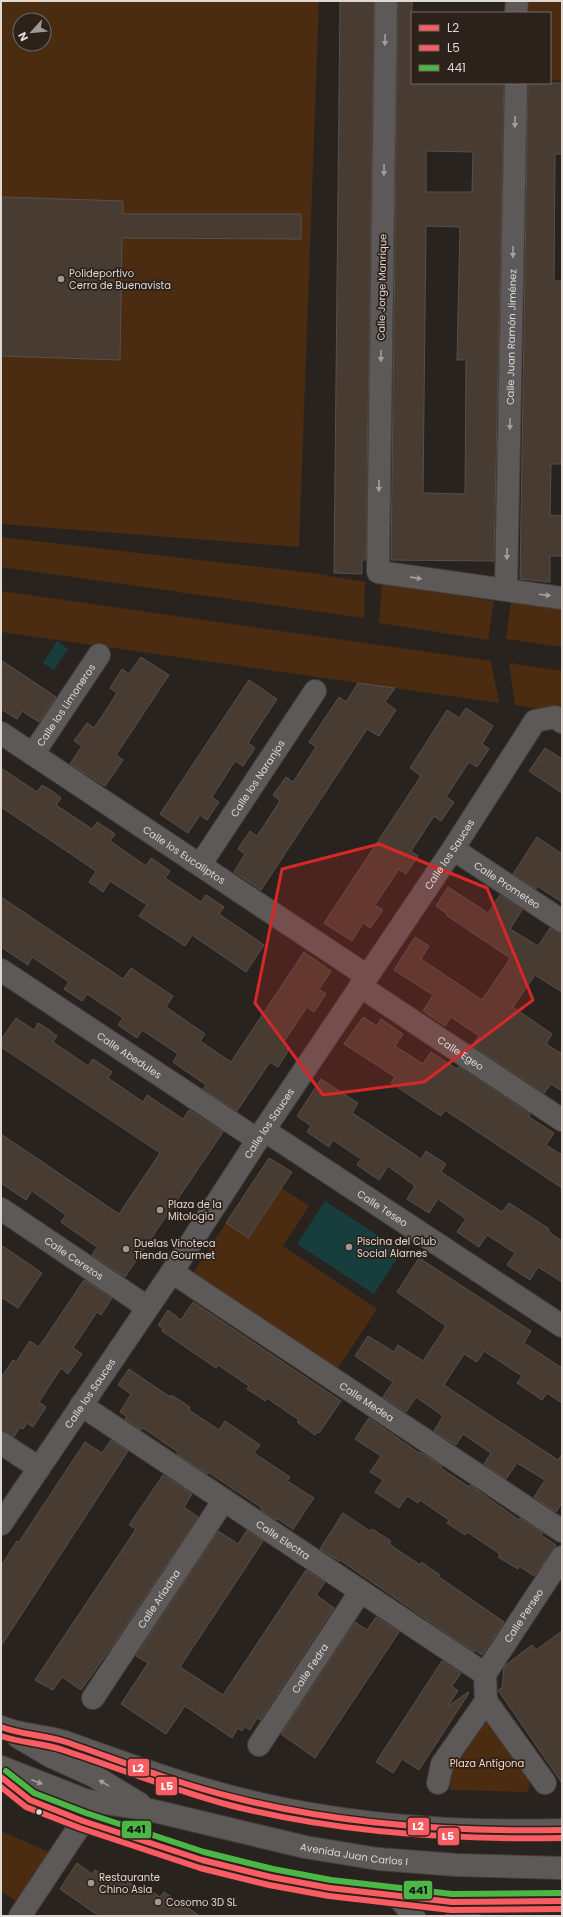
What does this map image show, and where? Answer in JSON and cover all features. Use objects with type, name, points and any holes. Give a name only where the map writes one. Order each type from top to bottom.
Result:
[{"type":"main road","name":"Avenida Juan Carlos I","points":[[3,1728],[50,1756],[94,1776],[150,1810]]},
{"type":"main road","name":"Avenida Juan Carlos I","points":[[3,1728],[57,1739],[160,1776],[226,1795],[325,1816],[414,1827],[562,1830]]},
{"type":"main road","name":"Avenida Juan Carlos I","points":[[1,1768],[85,1800],[150,1810],[305,1847],[378,1859],[457,1865],[562,1868]]},
{"type":"main road","points":[[1,1777],[30,1800],[83,1821],[210,1862],[330,1888],[397,1896],[452,1902],[562,1901]]},
{"type":"street","name":"Calle Jorge Manrique","points":[[386,1],[378,572],[506,590]]},
{"type":"street","points":[[516,12],[517,1]]},
{"type":"street","name":"Calle Juan Ramón Jiménez","points":[[506,590],[516,84]]},
{"type":"street","points":[[506,590],[562,598]]},
{"type":"street","name":"Calle los Limoneros","points":[[33,754],[99,655]]},
{"type":"street","name":"Calle los Naranjos","points":[[200,865],[315,691]]},
{"type":"street","name":"Calle los Sauces","points":[[1,1524],[172,1272],[261,1135],[453,849],[535,721],[555,717],[562,722]]},
{"type":"street","name":"Calle los Eucaliptos","points":[[1,733],[200,865],[364,981]]},
{"type":"street","name":"Calle Prometeo","points":[[453,849],[562,921]]},
{"type":"street","name":"Calle Abedules","points":[[1,970],[261,1135]]},
{"type":"street","name":"Calle Egeo","points":[[364,981],[562,1120]]},
{"type":"street","name":"Calle Teseo","points":[[261,1135],[562,1326]]},
{"type":"street","name":"Calle Cerezos","points":[[1,1209],[147,1307]]},
{"type":"street","name":"Calle Medea","points":[[172,1272],[562,1531]]},
{"type":"street","name":"Calle Electra","points":[[81,1405],[485,1674]]},
{"type":"street","points":[[1,1443],[39,1468]]},
{"type":"street","name":"Calle Ariadna","points":[[93,1698],[224,1500]]},
{"type":"street","name":"Calle Perseo","points":[[485,1674],[562,1557]]},
{"type":"street","name":"Calle Fedra","points":[[259,1746],[360,1592]]},
{"type":"street","points":[[485,1674],[486,1701],[545,1783]]},
{"type":"street","points":[[438,1783],[442,1764],[486,1701]]},
{"type":"street","points":[[20,1916],[83,1821]]},
{"type":"street","points":[[397,1896],[414,1916]]},
{"type":"street","points":[[457,1916],[479,1902]]},
{"type":"highlighted area","points":[[379,844],[487,888],[533,1000],[424,1082],[323,1095],[255,1003],[282,869]]},
{"type":"green space","points":[[1,1],[319,1],[299,547],[1,524]]},
{"type":"green space","points":[[528,1],[562,1],[562,81],[551,80],[551,12],[528,12]]},
{"type":"green space","points":[[1,537],[312,573],[365,582],[364,618],[1,567]]},
{"type":"green space","points":[[382,584],[494,601],[488,640],[379,623]]},
{"type":"green space","points":[[1,591],[491,661],[499,703],[1,632]]},
{"type":"green space","points":[[511,602],[562,610],[562,647],[506,639]]},
{"type":"green space","points":[[509,663],[562,671],[562,712],[515,705]]},
{"type":"green space","points":[[281,1188],[309,1206],[283,1246],[377,1309],[338,1368],[193,1273],[226,1223],[248,1238]]},
{"type":"green space","name":"Plaza Antígona","points":[[485,1721],[491,1722],[531,1776],[528,1792],[450,1790],[450,1768],[478,1726]]},
{"type":"green space","points":[[1,1831],[49,1852],[16,1901],[1,1891]]},
{"type":"water","points":[[57,641],[68,649],[54,670],[43,663]]},
{"type":"water","name":"Piscina del Club Social Alarnes","points":[[325,1201],[402,1251],[374,1294],[297,1244]]},
{"type":"building","points":[[340,1],[374,1],[366,560],[362,560],[362,574],[334,573]]},
{"type":"building","points":[[398,1],[412,1],[411,84],[504,84],[494,561],[391,560]],"holes":[[[426,151],[473,152],[472,192],[426,192]],[[426,226],[460,227],[457,360],[466,360],[465,494],[423,493]]]},
{"type":"building","points":[[562,83],[562,154],[555,154],[554,281],[562,281],[562,455],[561,464],[551,464],[550,515],[562,516],[562,556],[550,556],[550,582],[520,579],[528,84]]},
{"type":"building","name":"Polideportivo Cerra de Buenavista","points":[[1,197],[123,201],[123,214],[301,214],[301,239],[122,238],[120,360],[1,356]]},
{"type":"building","points":[[141,657],[169,675],[116,755],[123,760],[105,786],[70,764],[82,746],[74,741],[87,723],[94,728],[117,693],[110,688],[122,669],[129,674]]},
{"type":"building","points":[[1,660],[56,697],[39,722],[22,711],[17,719],[1,709]]},
{"type":"building","points":[[249,680],[277,699],[248,743],[255,748],[243,766],[235,761],[212,797],[219,802],[207,820],[200,815],[188,833],[160,814]]},
{"type":"building","points":[[358,683],[395,688],[385,702],[396,710],[379,736],[367,729],[261,890],[234,872],[245,854],[238,849],[250,831],[257,836],[280,801],[273,795],[286,777],[293,782],[316,747],[309,742],[339,697],[346,702]]},
{"type":"building","points":[[466,708],[493,726],[482,744],[489,749],[477,767],[469,762],[446,797],[454,802],[441,821],[434,816],[411,851],[418,856],[406,874],[399,869],[375,905],[383,910],[370,928],[363,923],[352,941],[324,923],[421,776],[410,768],[447,710],[459,718]]},
{"type":"building","points":[[545,748],[562,759],[562,793],[529,771]]},
{"type":"building","points":[[1,768],[37,792],[42,785],[52,791],[61,798],[56,805],[92,829],[97,822],[115,834],[110,841],[146,866],[151,858],[170,871],[165,878],[201,902],[206,895],[224,907],[219,914],[264,945],[246,972],[192,935],[185,946],[139,916],[147,905],[110,881],[103,892],[89,882],[96,871],[1,807]]},
{"type":"building","points":[[537,837],[562,854],[562,902],[537,886],[536,889],[513,874]]},
{"type":"building","points":[[448,887],[488,913],[500,895],[522,910],[510,929],[538,946],[550,928],[562,933],[562,992],[535,975],[513,1007],[552,1034],[546,1044],[562,1054],[562,1091],[551,1084],[544,1093],[472,1045],[479,1036],[451,1017],[445,1026],[423,1011],[433,995],[394,970],[415,937],[429,946],[421,959],[482,1000],[506,965],[510,958],[446,915],[447,914],[436,906]]},
{"type":"building","points":[[1,897],[123,979],[131,968],[173,996],[166,1007],[205,1034],[200,1041],[231,1062],[304,952],[331,971],[319,989],[326,994],[314,1012],[307,1007],[283,1043],[290,1048],[278,1067],[270,1062],[237,1111],[203,1089],[206,1085],[173,1062],[178,1054],[142,1030],[137,1038],[118,1025],[123,1018],[87,994],[82,1001],[64,989],[69,982],[32,957],[28,965],[1,947]]},
{"type":"building","points":[[363,1017],[377,1026],[381,1019],[403,1034],[395,1046],[423,1064],[431,1052],[457,1069],[459,1066],[530,1114],[529,1117],[554,1133],[546,1145],[562,1155],[562,1188],[445,1110],[441,1116],[391,1083],[395,1077],[344,1044]]},
{"type":"building","points":[[16,1018],[34,1030],[38,1023],[48,1029],[57,1036],[53,1042],[88,1066],[93,1059],[112,1072],[108,1078],[143,1102],[147,1095],[183,1119],[189,1110],[223,1132],[125,1277],[92,1255],[97,1247],[61,1222],[66,1215],[32,1191],[26,1200],[1,1183],[1,1134],[119,1214],[160,1153],[1,1047],[1,1040]]},
{"type":"building","points":[[321,1079],[358,1103],[352,1113],[421,1159],[426,1151],[446,1164],[441,1172],[502,1212],[509,1203],[548,1228],[550,1233],[562,1241],[562,1282],[538,1267],[530,1280],[507,1265],[515,1253],[487,1235],[479,1247],[457,1232],[466,1219],[438,1199],[429,1213],[407,1199],[415,1186],[388,1166],[379,1180],[357,1165],[361,1159],[333,1140],[329,1147],[307,1132],[311,1126],[297,1116]]},
{"type":"building","points":[[269,1158],[292,1172],[248,1238],[226,1223]]},
{"type":"building","points":[[1,1245],[42,1273],[18,1308],[1,1297]]},
{"type":"building","points":[[419,1258],[531,1331],[524,1343],[562,1368],[562,1403],[547,1393],[542,1400],[517,1383],[522,1376],[484,1351],[477,1362],[464,1354],[444,1385],[558,1460],[562,1454],[562,1503],[556,1512],[534,1497],[545,1480],[517,1463],[506,1479],[484,1464],[491,1453],[463,1434],[456,1445],[434,1431],[443,1416],[416,1397],[406,1412],[383,1397],[393,1382],[355,1356],[368,1336],[394,1352],[398,1345],[423,1361],[446,1326],[397,1292]]},
{"type":"building","points":[[84,1280],[112,1298],[101,1315],[97,1312],[73,1348],[82,1354],[68,1374],[61,1368],[39,1402],[46,1407],[33,1427],[27,1423],[23,1429],[20,1427],[14,1437],[1,1431],[1,1378],[13,1360],[16,1362],[30,1341],[38,1347]]},
{"type":"building","points":[[193,1302],[341,1401],[319,1433],[317,1432],[315,1435],[297,1422],[299,1420],[267,1398],[265,1401],[247,1389],[249,1386],[218,1365],[216,1368],[162,1331],[163,1329],[158,1325],[168,1310],[181,1320]]},
{"type":"building","points":[[129,1369],[170,1397],[171,1395],[190,1407],[189,1410],[219,1430],[225,1421],[260,1445],[254,1453],[290,1477],[287,1481],[314,1498],[293,1529],[261,1510],[262,1508],[208,1472],[207,1474],[177,1454],[178,1452],[143,1428],[141,1430],[125,1419],[127,1417],[120,1412],[131,1394],[118,1385]]},
{"type":"building","points":[[369,1418],[419,1453],[420,1452],[442,1466],[441,1468],[469,1487],[470,1485],[519,1520],[520,1518],[543,1533],[541,1535],[556,1545],[534,1576],[519,1566],[518,1569],[498,1557],[500,1554],[467,1532],[465,1535],[447,1523],[449,1520],[420,1500],[418,1503],[407,1496],[399,1508],[375,1492],[383,1480],[370,1472],[381,1456],[355,1439]]},
{"type":"building","points":[[111,1440],[128,1451],[1,1646],[1,1566],[17,1541],[19,1542],[85,1442],[102,1453]]},
{"type":"building","points":[[163,1475],[192,1494],[184,1507],[198,1517],[115,1642],[81,1690],[62,1677],[53,1690],[35,1680],[136,1529],[129,1525]]},
{"type":"building","points":[[343,1513],[370,1531],[372,1529],[391,1541],[389,1544],[420,1565],[422,1562],[440,1575],[439,1577],[504,1622],[482,1655],[475,1650],[474,1652],[340,1560],[339,1561],[320,1549]]},
{"type":"building","points":[[247,1530],[263,1541],[180,1667],[223,1695],[306,1570],[325,1582],[316,1595],[334,1608],[260,1720],[257,1718],[250,1730],[245,1727],[242,1731],[238,1728],[232,1738],[185,1706],[166,1734],[121,1704],[148,1663],[136,1656],[218,1531],[238,1544]]},
{"type":"building","points":[[376,1617],[399,1632],[315,1758],[281,1734],[355,1622],[367,1630]]},
{"type":"building","points":[[562,1631],[562,1783],[498,1690],[502,1688],[504,1667],[507,1664],[532,1645],[536,1650]]},
{"type":"building","points":[[442,1661],[461,1673],[452,1686],[458,1691],[447,1707],[468,1692],[469,1693],[419,1770],[402,1759],[393,1773],[376,1762]]},
{"type":"building","points":[[77,1863],[92,1874],[95,1870],[109,1879],[112,1875],[126,1885],[128,1882],[143,1891],[145,1887],[160,1897],[164,1892],[200,1916],[99,1916],[60,1889]]},
{"type":"transit line","name":"L2","points":[[1,1727],[17,1732],[66,1742],[169,1778],[232,1797],[273,1807],[396,1825],[479,1830],[562,1830]]},
{"type":"transit line","name":"L5","points":[[1,1736],[55,1748],[166,1786],[229,1805],[270,1815],[394,1833],[478,1838],[562,1838]]},
{"type":"transit line","name":"441","points":[[6,1771],[34,1793],[86,1813],[204,1852],[273,1869],[331,1880],[452,1894],[562,1893]]},
{"type":"transit line","name":"L2","points":[[1,1777],[30,1800],[83,1821],[202,1860],[271,1877],[330,1888],[452,1902],[562,1901]]},
{"type":"transit line","name":"L5","points":[[1,1787],[26,1807],[80,1828],[200,1868],[269,1885],[329,1896],[451,1910],[562,1909]]},
{"type":"place","name":"Polideportivo Cerra de Buenavista","points":[[61,279]]},
{"type":"place","name":"Plaza de la Mitología","points":[[160,1210]]},
{"type":"place","name":"Piscina del Club Social Alarnes","points":[[349,1247]]},
{"type":"place","name":"Duelas Vinoteca Tienda Gourmet","points":[[126,1249]]},
{"type":"place","name":"Restaurante Chino Asia","points":[[91,1883]]},
{"type":"place","name":"Cosomo 3D SL","points":[[158,1902]]}]
